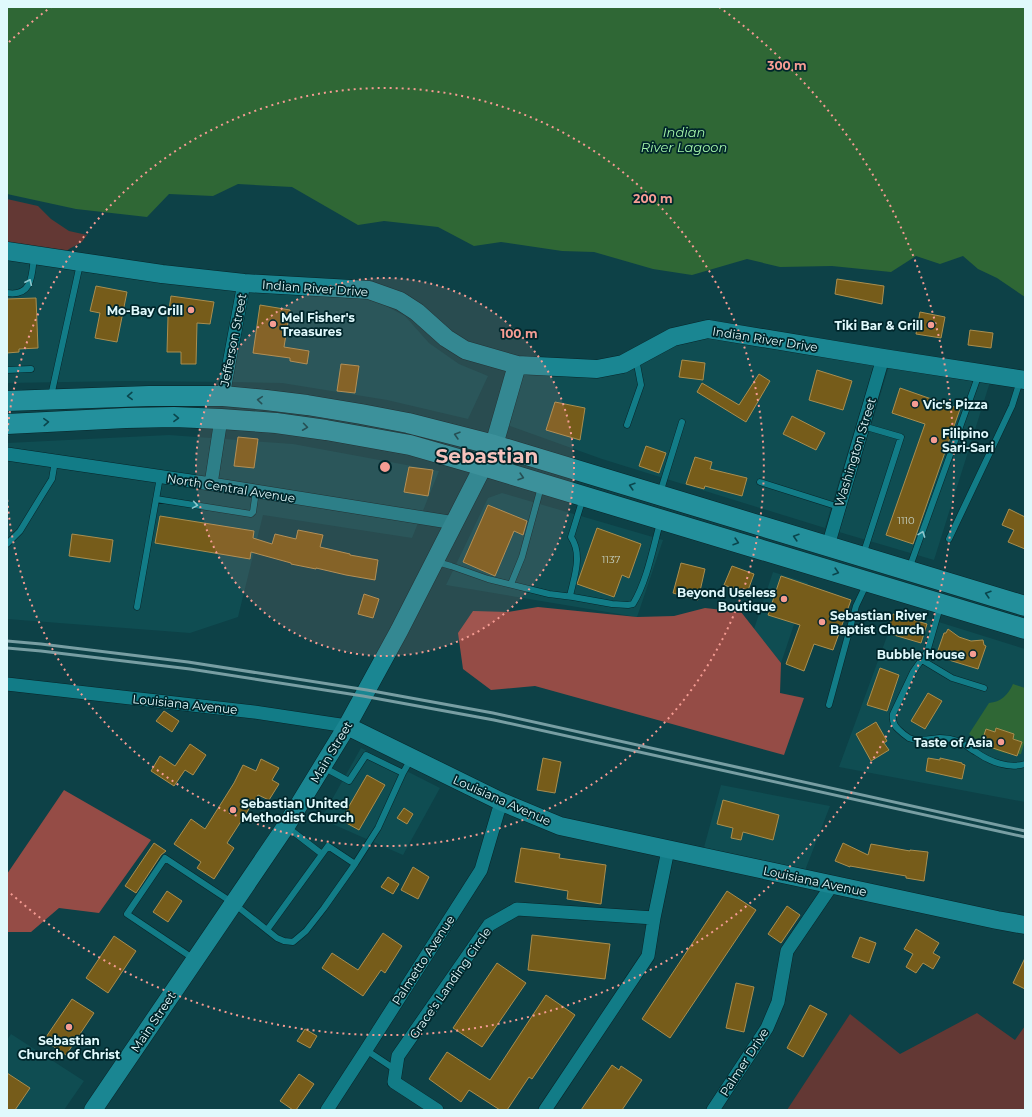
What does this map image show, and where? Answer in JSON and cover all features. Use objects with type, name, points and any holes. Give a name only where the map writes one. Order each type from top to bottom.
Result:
[{"type":"main road","points":[[7,401],[132,396],[223,396],[307,405],[408,423],[494,445],[1025,606]]},
{"type":"main road","points":[[7,424],[174,417],[221,419],[276,423],[354,435],[410,446],[484,466],[1025,629]]},
{"type":"main road","points":[[786,557],[814,553],[828,546]]},
{"type":"main road","points":[[867,582],[874,576],[882,573],[906,570]]},
{"type":"street","name":"Indian River Drive","points":[[7,251],[162,274],[244,283],[370,290],[400,301],[417,312],[446,338],[465,350],[517,365],[597,369],[623,364],[673,337],[708,329],[1023,380]]},
{"type":"street","name":"Jefferson Street","points":[[223,396],[244,283]]},
{"type":"street","name":"Washington Street","points":[[828,546],[883,358]]},
{"type":"street","name":"Main Street","points":[[93,1110],[286,826],[347,726],[399,631],[494,445],[517,365]]},
{"type":"street","points":[[211,484],[221,419]]},
{"type":"street","name":"North Central Avenue","points":[[7,454],[211,484],[455,523]]},
{"type":"street","name":"Louisiana Avenue","points":[[7,684],[254,712],[347,726],[408,765],[560,826],[1025,925]]},
{"type":"street","name":"Palmetto Avenue","points":[[327,1110],[481,870],[502,802]]},
{"type":"street","points":[[545,1110],[648,956],[668,850]]},
{"type":"street","name":"Palmer Drive","points":[[713,1110],[768,1028],[778,1002],[787,951],[832,885]]},
{"type":"street","name":"Grace's Landing Circle","points":[[396,1070],[398,1056],[489,925],[517,908],[654,918]]},
{"type":"street","points":[[396,1070],[394,1082],[436,1110]]},
{"type":"lane","points":[[7,293],[11,294],[21,292],[28,286],[32,280],[34,255]]},
{"type":"lane","points":[[50,399],[80,262]]},
{"type":"lane","points":[[627,426],[641,386],[635,357]]},
{"type":"lane","points":[[7,370],[31,369]]},
{"type":"lane","points":[[906,570],[979,373]]},
{"type":"lane","points":[[949,539],[1023,380]]},
{"type":"lane","points":[[659,495],[682,422]]},
{"type":"lane","points":[[862,557],[901,437],[863,426]]},
{"type":"lane","points":[[7,544],[20,531],[52,479],[55,461]]},
{"type":"lane","points":[[137,607],[160,477]]},
{"type":"lane","points":[[760,482],[839,506]]},
{"type":"lane","points":[[511,584],[522,557],[542,484]]},
{"type":"lane","points":[[156,499],[251,514],[254,512],[256,491]]},
{"type":"lane","points":[[570,596],[578,560],[576,544],[571,537],[584,496]]},
{"type":"lane","points":[[435,562],[488,579],[549,594],[570,596],[612,604],[628,605],[633,604],[644,579],[661,519]]},
{"type":"lane","points":[[829,706],[856,606],[867,582]]},
{"type":"lane","points":[[941,604],[927,652],[913,672],[893,714],[893,722],[898,729],[909,738],[918,740],[940,738],[960,741],[980,755],[995,762],[1014,766],[1025,764]]},
{"type":"lane","points":[[922,660],[952,678],[984,688]]},
{"type":"lane","points":[[195,960],[127,914],[165,858],[233,903],[267,930],[284,941],[293,942],[306,932],[355,864],[378,828],[408,765],[366,755],[349,781],[322,767]]},
{"type":"lane","points":[[286,826],[322,854]]},
{"type":"lane","points":[[267,930],[328,846],[355,864]]},
{"type":"lane","points":[[366,1050],[396,1070]]},
{"type":"shaded area","points":[[7,199],[38,206],[51,219],[69,231],[87,235],[82,242],[66,252],[7,243]]},
{"type":"shaded area","points":[[7,258],[369,297],[405,316],[429,343],[459,364],[488,376],[468,419],[387,400],[282,383],[128,381],[7,383]]},
{"type":"shaded area","points":[[709,336],[874,364],[825,528],[602,459],[507,425],[522,372],[599,376],[676,343]]},
{"type":"shaded area","points":[[889,366],[990,382],[934,560],[839,532]]},
{"type":"shaded area","points":[[169,435],[293,444],[439,471],[412,538],[263,515],[238,617],[190,633],[7,619],[7,443]]},
{"type":"shaded area","points":[[502,493],[663,540],[637,617],[446,585],[488,498]]},
{"type":"shaded area","points":[[773,572],[808,583],[781,663],[754,629]]},
{"type":"shaded area","points":[[538,607],[637,617],[674,616],[705,608],[741,612],[781,663],[780,693],[804,698],[784,755],[535,686],[491,690],[463,669],[458,633],[473,611],[508,612]]},
{"type":"shaded area","points":[[897,609],[1025,649],[1025,802],[839,767]]},
{"type":"shaded area","points":[[361,748],[440,788],[403,855],[321,819]]},
{"type":"shaded area","points":[[721,785],[830,806],[804,873],[703,851]]},
{"type":"shaded area","points":[[64,790],[151,840],[99,913],[59,908],[31,932],[7,932],[7,874]]},
{"type":"shaded area","points":[[977,1013],[1015,1040],[1025,1026],[1025,1110],[787,1110],[850,1014],[900,1054]]},
{"type":"shaded area","points":[[11,1034],[84,1081],[64,1110],[7,1110],[7,1040]]},
{"type":"water","name":"Indian River Lagoon","points":[[7,7],[1025,7],[1025,297],[997,278],[978,269],[963,256],[940,264],[916,256],[891,272],[832,266],[780,267],[747,259],[692,275],[653,269],[594,252],[562,251],[501,242],[474,246],[438,227],[384,221],[358,225],[292,187],[238,184],[213,196],[169,194],[147,217],[76,209],[7,194]]},
{"type":"water","points":[[1013,684],[1025,688],[1025,740],[1021,754],[1007,753],[993,749],[969,734],[989,703],[1004,697]]},
{"type":"building","points":[[837,279],[884,286],[882,304],[835,294]]},
{"type":"building","points":[[96,286],[127,292],[117,342],[95,338],[100,313],[90,311]]},
{"type":"building","points":[[171,296],[214,302],[210,324],[197,323],[196,364],[181,364],[181,352],[167,352],[168,317]]},
{"type":"building","points":[[36,298],[38,348],[19,349],[19,352],[7,353],[7,299]]},
{"type":"building","name":"Mel Fisher's Treasures","points":[[260,305],[290,310],[284,347],[309,351],[307,364],[290,361],[290,358],[253,353]]},
{"type":"building","name":"Tiki Bar & Grill","points":[[920,312],[945,317],[941,338],[916,334]]},
{"type":"building","points":[[970,330],[993,333],[991,348],[968,345]]},
{"type":"building","points":[[682,360],[705,363],[703,380],[679,377]]},
{"type":"building","points":[[341,364],[359,366],[355,393],[337,391]]},
{"type":"building","points":[[817,370],[852,381],[843,410],[809,400]]},
{"type":"building","points":[[759,374],[770,381],[746,422],[697,392],[702,383],[739,405]]},
{"type":"building","points":[[900,388],[960,409],[913,544],[886,535],[925,424],[892,413]]},
{"type":"building","points":[[555,402],[585,408],[580,440],[546,430]]},
{"type":"building","points":[[792,416],[825,433],[816,450],[783,434]]},
{"type":"building","points":[[238,437],[258,439],[254,468],[234,466]]},
{"type":"building","points":[[646,446],[666,453],[659,473],[639,466]]},
{"type":"building","points":[[695,457],[712,462],[710,469],[747,478],[742,496],[705,486],[704,489],[686,484]]},
{"type":"building","points":[[409,467],[433,470],[428,496],[404,492]]},
{"type":"building","points":[[488,505],[527,521],[523,535],[514,531],[495,576],[463,562]]},
{"type":"building","points":[[1009,509],[1025,517],[1025,549],[1008,542],[1014,530],[1002,525]]},
{"type":"building","points":[[160,516],[254,531],[253,538],[272,544],[275,534],[296,539],[298,530],[323,535],[320,547],[350,555],[378,560],[375,580],[291,564],[251,552],[250,559],[155,543]]},
{"type":"building","points":[[597,528],[641,544],[629,578],[622,575],[614,597],[577,584]]},
{"type":"building","points":[[72,534],[113,540],[110,562],[69,556]]},
{"type":"building","points":[[681,563],[705,569],[698,600],[673,593]]},
{"type":"building","points":[[732,566],[754,574],[747,593],[724,585]]},
{"type":"building","name":"Sebastian River Baptist Church","points":[[781,576],[851,600],[833,650],[814,644],[804,671],[786,664],[800,625],[768,615]]},
{"type":"building","points":[[364,594],[379,599],[373,618],[358,614]]},
{"type":"building","points":[[893,614],[927,624],[921,643],[887,633]]},
{"type":"building","points":[[948,629],[959,637],[971,641],[983,640],[984,645],[986,646],[978,669],[936,656],[944,633],[946,633]]},
{"type":"building","points":[[880,668],[899,675],[887,711],[867,705]]},
{"type":"building","points":[[928,693],[942,701],[925,729],[911,721]]},
{"type":"building","points":[[164,711],[179,721],[172,732],[156,721]]},
{"type":"building","points":[[876,722],[887,741],[884,743],[889,750],[871,761],[856,734]]},
{"type":"building","points":[[996,728],[1014,734],[1013,739],[1022,742],[1017,756],[981,744],[986,729],[995,732]]},
{"type":"building","points":[[190,744],[206,755],[193,775],[185,770],[174,786],[151,771],[160,756],[175,766]]},
{"type":"building","points":[[543,758],[561,762],[555,793],[537,790]]},
{"type":"building","points":[[928,758],[940,760],[940,758],[962,763],[965,765],[962,779],[926,771]]},
{"type":"building","name":"Sebastian United Methodist Church","points":[[261,759],[279,768],[272,780],[279,784],[269,800],[258,795],[227,843],[234,848],[214,879],[197,868],[201,862],[174,844],[191,819],[205,829],[234,783],[243,765],[256,771]]},
{"type":"building","points":[[367,775],[385,785],[359,830],[341,820]]},
{"type":"building","points":[[723,800],[779,815],[773,840],[743,832],[741,840],[731,838],[733,828],[717,824]]},
{"type":"building","points":[[404,808],[413,814],[407,824],[397,818]]},
{"type":"building","points":[[154,843],[166,851],[161,855],[136,893],[125,886]]},
{"type":"building","points":[[843,843],[868,855],[871,844],[910,851],[928,852],[924,881],[906,878],[906,876],[850,867],[835,861]]},
{"type":"building","points":[[521,848],[560,854],[559,858],[606,865],[601,904],[567,899],[568,891],[515,882]]},
{"type":"building","points":[[413,867],[429,877],[418,899],[401,890]]},
{"type":"building","points":[[388,877],[399,884],[393,894],[381,887]]},
{"type":"building","points":[[167,891],[182,901],[168,922],[153,912]]},
{"type":"building","points":[[727,891],[756,910],[670,1038],[642,1019]]},
{"type":"building","points":[[787,906],[800,915],[781,943],[768,934]]},
{"type":"building","points":[[916,929],[939,943],[933,953],[940,957],[933,969],[923,963],[916,973],[906,967],[913,954],[904,949]]},
{"type":"building","points":[[383,933],[402,946],[385,973],[381,970],[363,996],[322,968],[332,953],[358,970]]},
{"type":"building","points":[[532,935],[610,944],[605,979],[528,970]]},
{"type":"building","points":[[114,936],[136,951],[108,993],[86,978]]},
{"type":"building","points":[[860,937],[876,943],[869,963],[852,957]]},
{"type":"building","points":[[1025,958],[1025,989],[1013,983]]},
{"type":"building","points":[[497,963],[526,983],[482,1047],[453,1028]]},
{"type":"building","points":[[736,983],[754,987],[744,1032],[726,1028]]},
{"type":"building","points":[[546,995],[575,1015],[532,1079],[529,1077],[507,1110],[500,1110],[469,1090],[461,1102],[429,1079],[447,1052],[490,1080]]},
{"type":"building","name":"Sebastian Church of Christ","points":[[72,999],[94,1013],[66,1055],[44,1040]]},
{"type":"building","points":[[810,1005],[827,1014],[803,1057],[787,1048]]},
{"type":"building","points":[[305,1029],[317,1036],[310,1048],[297,1041]]},
{"type":"building","points":[[612,1065],[619,1070],[621,1066],[642,1080],[622,1110],[581,1110]]},
{"type":"building","points":[[7,1073],[30,1088],[15,1110],[7,1110]]},
{"type":"building","points":[[299,1074],[314,1084],[296,1110],[293,1110],[280,1101]]},
{"type":"railway","points":[[7,641],[188,662],[367,690],[493,713],[1025,831]]},
{"type":"railway","points":[[7,648],[190,669],[363,696],[494,720],[1025,837]]},
{"type":"place","name":"Mo-Bay Grill","points":[[191,310]]},
{"type":"place","name":"Mel Fisher's Treasures","points":[[273,324]]},
{"type":"place","name":"Tiki Bar & Grill","points":[[931,325]]},
{"type":"place","name":"Vic's Pizza","points":[[915,404]]},
{"type":"place","name":"Filipino Sari-Sari","points":[[934,440]]},
{"type":"place","name":"Beyond Useless Boutique","points":[[784,599]]},
{"type":"place","name":"Sebastian River Baptist Church","points":[[822,622]]},
{"type":"place","name":"Bubble House","points":[[973,654]]},
{"type":"place","name":"Taste of Asia","points":[[1001,742]]},
{"type":"place","name":"Sebastian United Methodist Church","points":[[233,810]]},
{"type":"place","name":"Sebastian Church of Christ","points":[[69,1027]]},
{"type":"district","name":"Sebastian","points":[[487,456]]}]
